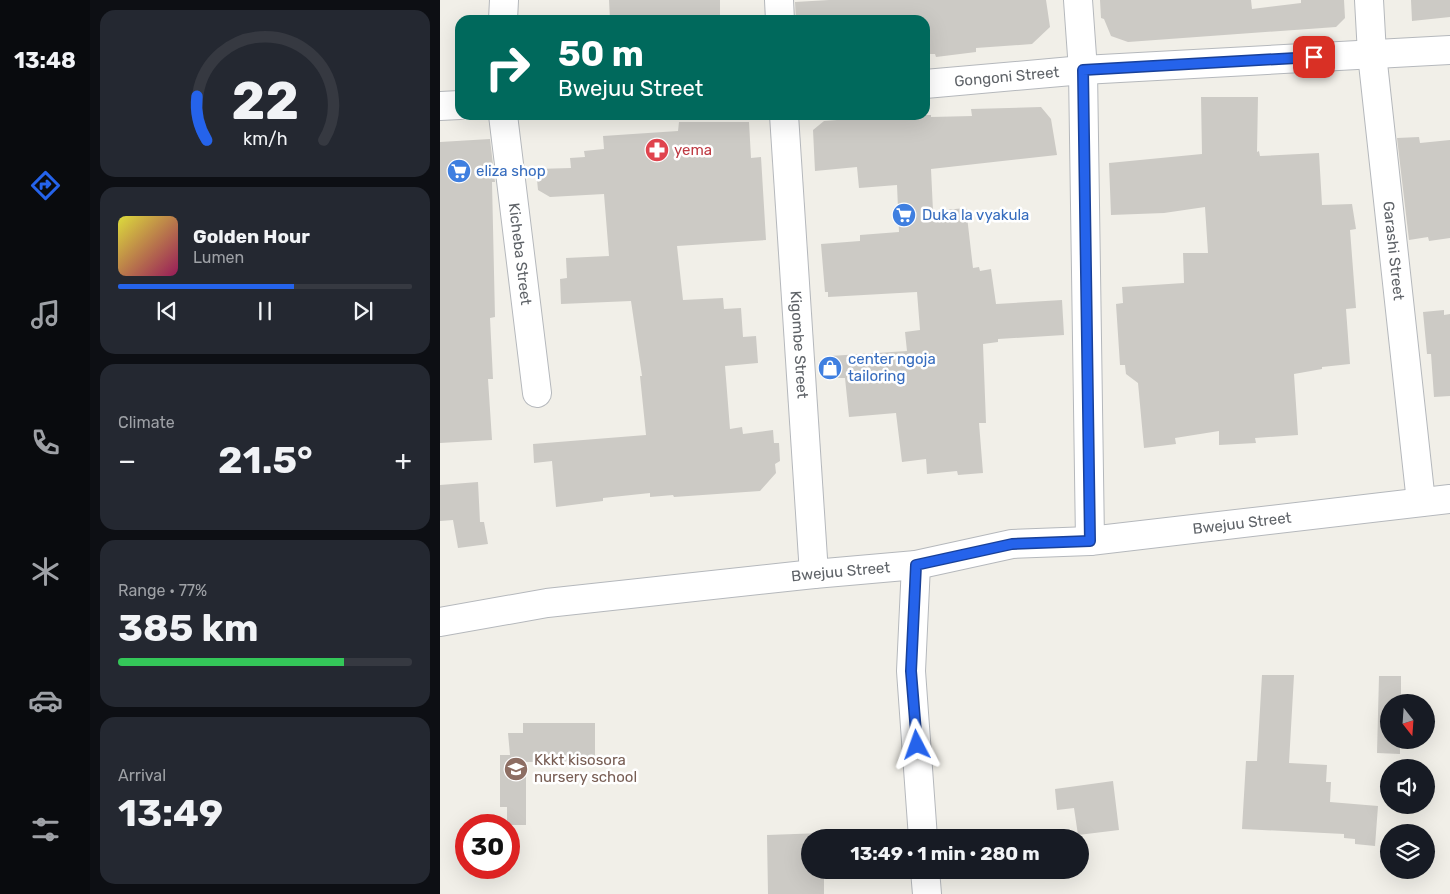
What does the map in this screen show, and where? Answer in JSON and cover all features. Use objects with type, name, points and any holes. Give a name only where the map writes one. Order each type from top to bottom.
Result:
[{"type":"street","points":[[503,15],[504,0]]},
{"type":"street","points":[[779,0],[780,15]]},
{"type":"street","points":[[1078,0],[1083,70],[1090,541]]},
{"type":"street","name":"Garashi Street","points":[[1369,0],[1372,54],[1421,502]]},
{"type":"street","name":"Gongoni Street","points":[[930,84],[1083,70],[1450,50]]},
{"type":"street","points":[[440,106],[455,105]]},
{"type":"street","name":"Kicheba Street","points":[[503,120],[537,392]]},
{"type":"street","name":"Kigombe Street","points":[[784,120],[814,574]]},
{"type":"street","name":"Bwejuu Street","points":[[440,622],[547,603],[916,565],[1012,544],[1090,541],[1450,499]]},
{"type":"street","points":[[916,565],[911,671],[922,829]]},
{"type":"street","points":[[926,879],[927,894]]},
{"type":"building","points":[[609,0],[720,0],[720,15],[610,15]]},
{"type":"building","points":[[829,0],[1046,0],[1050,27],[1032,44],[976,48],[976,52],[936,57],[935,54],[930,54],[930,15],[796,15],[795,2]]},
{"type":"building","points":[[1100,0],[1251,0],[1252,9],[1301,3],[1301,0],[1344,0],[1345,18],[1336,27],[1128,42],[1111,36],[1104,19],[1101,18]]},
{"type":"building","points":[[1411,0],[1450,0],[1450,17],[1412,21]]},
{"type":"building","points":[[1201,97],[1258,97],[1257,152],[1259,151],[1260,156],[1319,153],[1322,205],[1352,204],[1356,229],[1350,230],[1356,308],[1346,309],[1350,364],[1322,367],[1322,369],[1294,374],[1298,435],[1255,438],[1256,443],[1219,445],[1219,431],[1175,438],[1176,444],[1144,448],[1138,383],[1126,374],[1125,365],[1120,365],[1116,304],[1123,303],[1122,287],[1184,283],[1183,253],[1208,253],[1205,207],[1164,213],[1111,215],[1109,163],[1202,154]]},
{"type":"building","points":[[1041,107],[1051,119],[1057,155],[931,169],[933,211],[966,208],[973,268],[979,267],[980,271],[991,269],[996,304],[1062,300],[1064,335],[998,339],[998,342],[983,344],[986,423],[979,423],[983,473],[958,475],[957,471],[927,474],[926,459],[902,462],[896,413],[849,417],[845,378],[832,378],[830,356],[907,351],[905,332],[920,330],[917,292],[828,297],[828,292],[825,292],[821,244],[860,241],[860,235],[899,232],[897,185],[859,188],[857,167],[815,171],[813,130],[824,121],[930,120],[930,115],[931,117],[972,116],[971,109]]},
{"type":"building","points":[[679,122],[749,122],[751,158],[761,157],[766,240],[677,246],[683,300],[723,298],[724,309],[741,308],[743,337],[756,336],[758,363],[725,366],[730,429],[742,427],[743,434],[773,430],[774,443],[779,443],[780,461],[775,464],[776,473],[760,491],[674,497],[673,495],[650,497],[650,493],[603,498],[603,501],[556,507],[552,461],[534,463],[533,444],[646,435],[640,376],[642,376],[631,301],[561,304],[560,279],[567,278],[566,258],[609,256],[604,194],[550,197],[538,190],[536,169],[571,168],[570,158],[585,157],[584,151],[604,149],[603,136],[678,131]]},
{"type":"building","points":[[1419,137],[1420,143],[1450,140],[1450,238],[1429,241],[1428,237],[1409,240],[1397,138]]},
{"type":"building","points":[[490,139],[495,182],[492,182],[495,317],[490,318],[493,379],[488,379],[492,440],[440,443],[440,142]]},
{"type":"building","points":[[1444,310],[1444,315],[1450,314],[1450,396],[1434,397],[1431,354],[1427,354],[1423,312]]},
{"type":"building","points":[[478,482],[480,522],[484,522],[488,544],[458,548],[453,520],[440,521],[440,485]]},
{"type":"building","points":[[1262,675],[1294,675],[1289,763],[1327,765],[1326,782],[1331,782],[1330,802],[1378,806],[1375,846],[1355,844],[1355,839],[1344,838],[1344,834],[1242,829],[1246,761],[1257,761]]},
{"type":"building","points":[[1379,676],[1401,676],[1401,694],[1380,694],[1380,749],[1400,749],[1400,754],[1377,753]]},
{"type":"building","points":[[523,723],[595,723],[595,761],[526,762],[526,825],[520,825],[520,814],[507,814],[507,807],[500,807],[500,755],[510,755],[508,733],[523,733]]},
{"type":"building","points":[[1113,781],[1119,830],[1089,834],[1089,829],[1077,829],[1074,808],[1057,810],[1055,789]]},
{"type":"building","points":[[801,834],[801,879],[824,879],[824,894],[768,894],[767,835]]},
{"type":"place","name":"yema","points":[[657,150]]},
{"type":"place","name":"eliza shop","points":[[459,171]]},
{"type":"place","name":"Duka la vyakula","points":[[904,215]]},
{"type":"place","name":"center ngoja tailoring","points":[[830,368]]},
{"type":"place","name":"Kkkt kisosora nursery school","points":[[516,769]]},
{"type":"route","points":[[917,745],[911,671],[916,565],[1012,544],[1090,541],[1083,70],[1314,57]]}]
